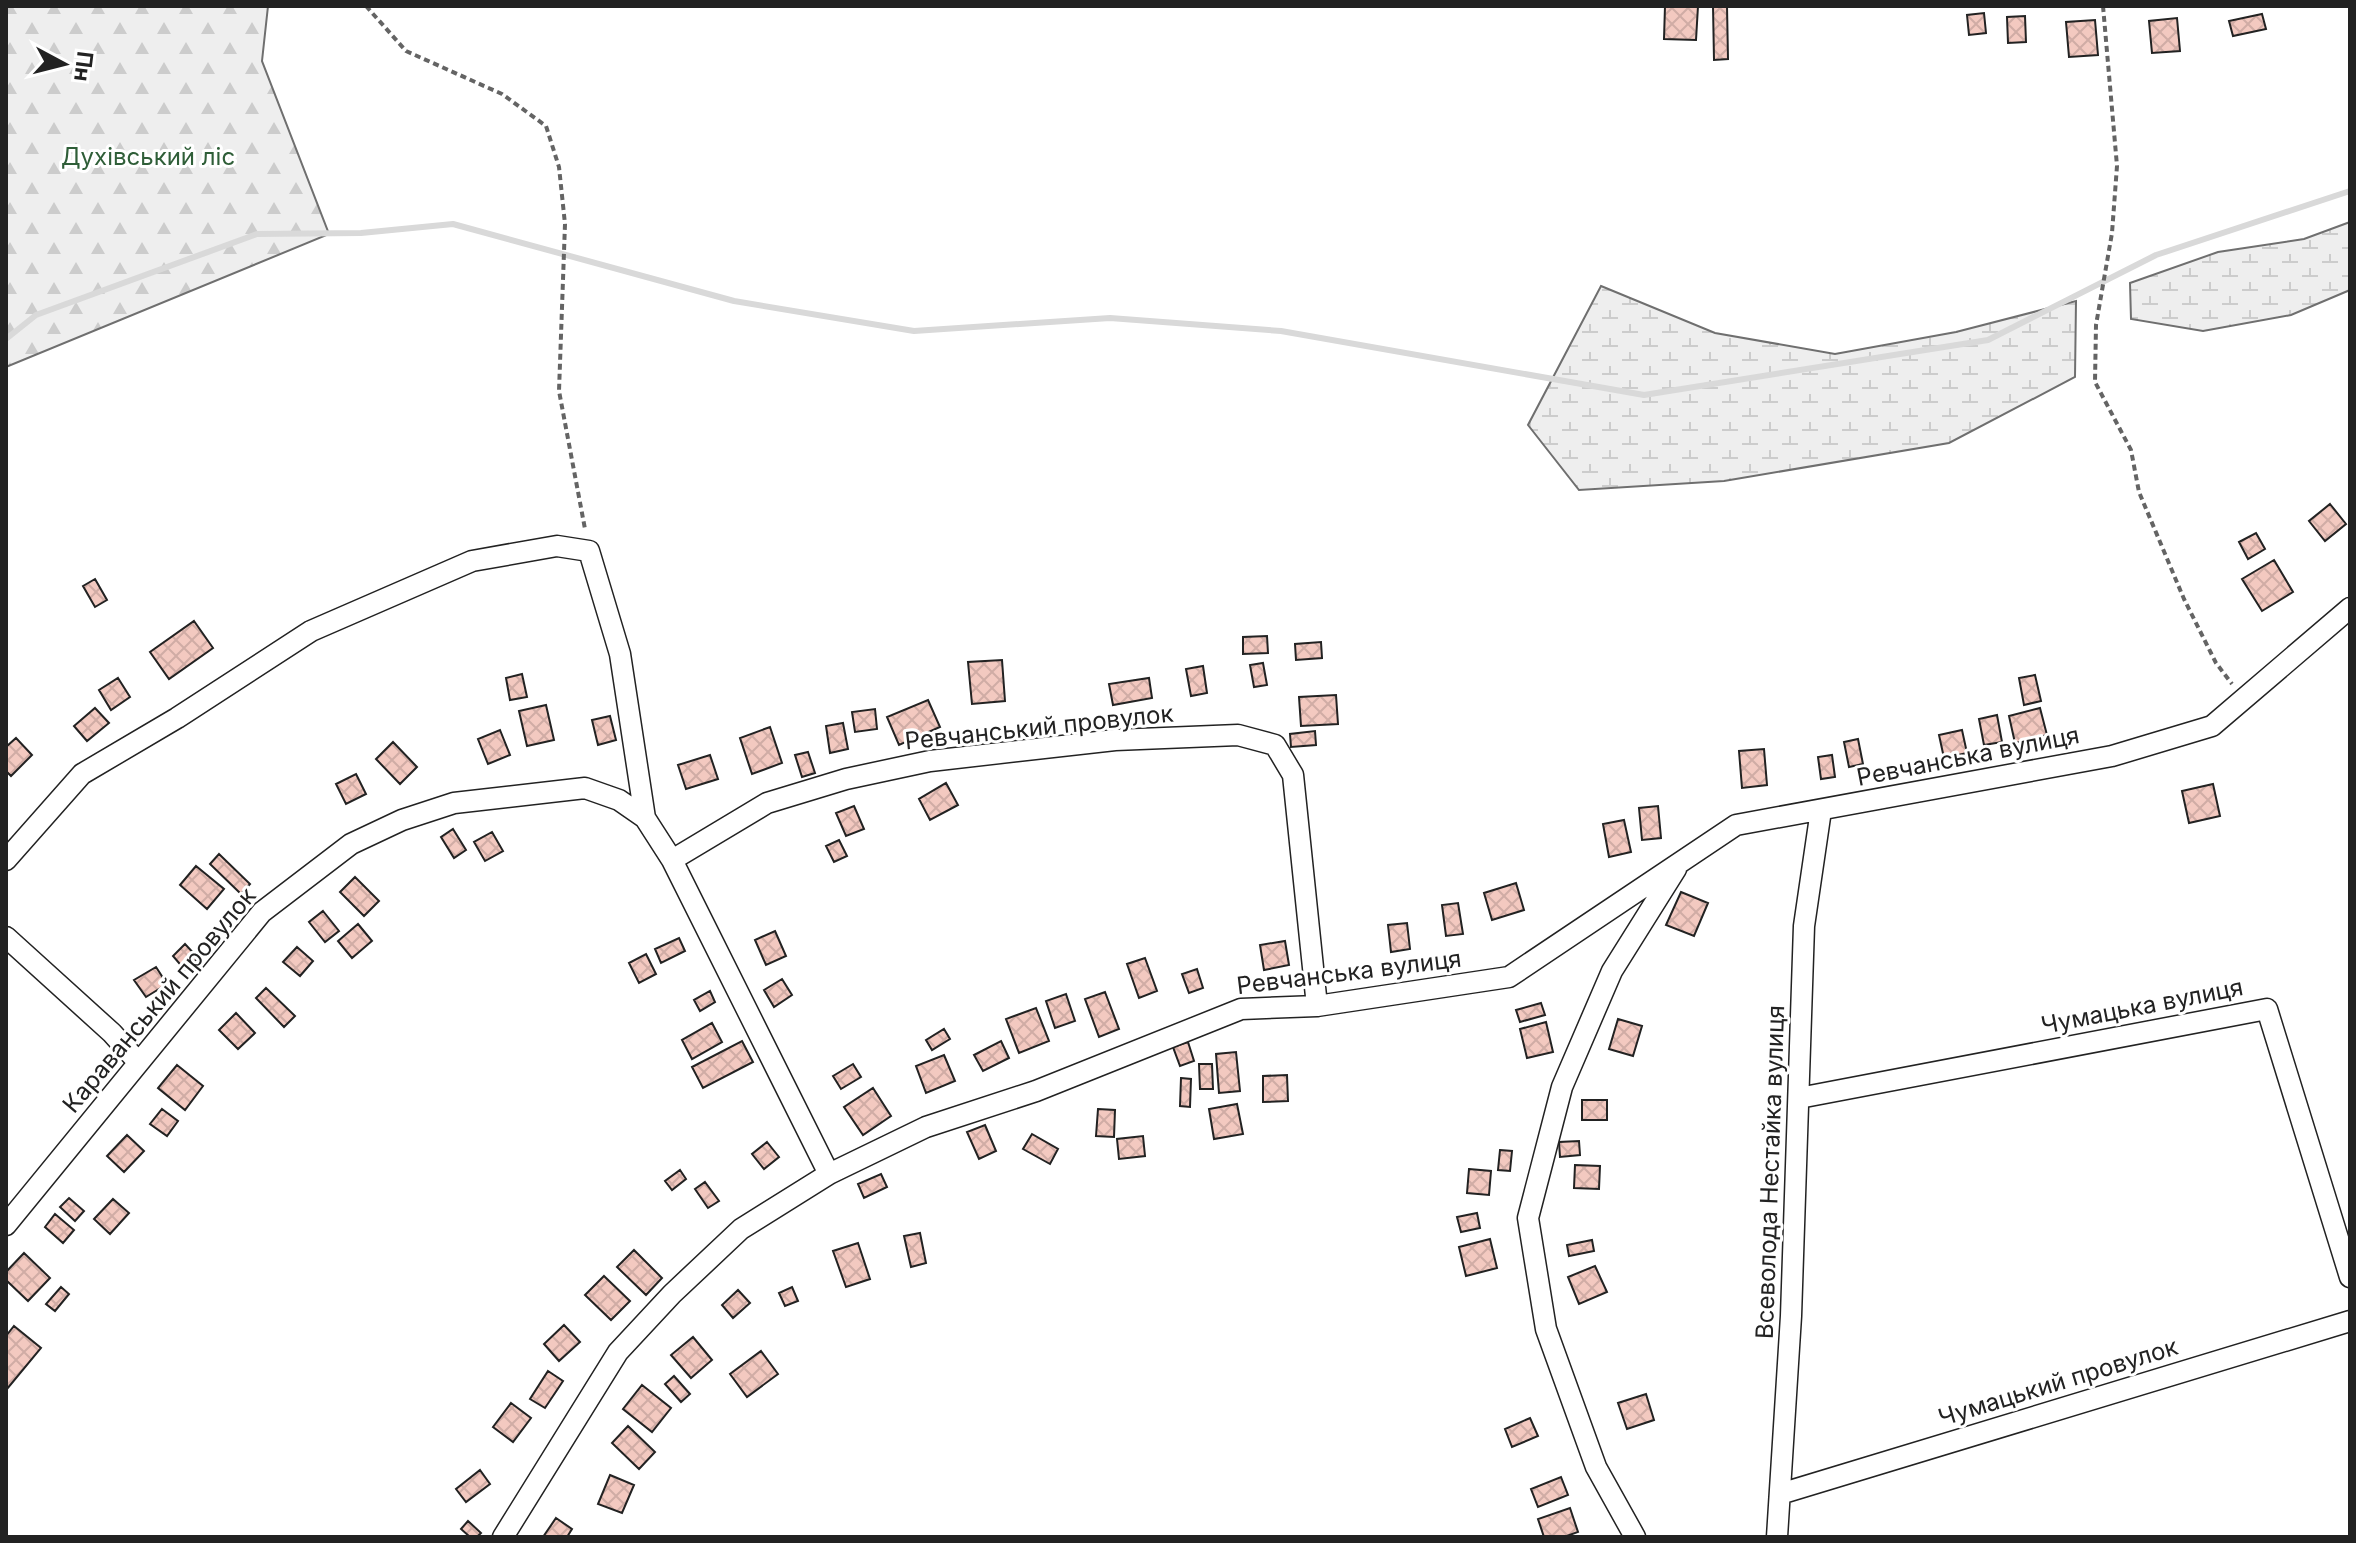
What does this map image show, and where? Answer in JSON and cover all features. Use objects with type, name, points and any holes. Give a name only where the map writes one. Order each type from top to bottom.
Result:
[{"type":"street","points":[[6,860],[82,774],[177,718],[311,631],[472,561],[557,546],[589,551],[620,654],[645,818]]},
{"type":"street","name":"Ревчанська вулиця","points":[[503,1537],[618,1352],[672,1294],[741,1229],[829,1174],[926,1127],[1036,1091],[1241,1009],[1317,1006],[1509,977],[1736,825],[2112,756],[2212,726],[2350,608]]},
{"type":"street","name":"Ревчанський провулок","points":[[672,860],[767,803],[888,770],[930,761],[1115,740],[1238,735],[1275,745],[1293,775],[1317,1006]]},
{"type":"street","name":"Караванський провулок","points":[[6,1225],[262,912],[351,844],[402,820],[454,803],[585,788],[619,800],[645,818],[672,860]]},
{"type":"street","name":"Всеволода Нестайка вулиця","points":[[1777,1537],[1799,1098],[1804,926],[1821,810]]},
{"type":"street","points":[[672,860],[829,1174]]},
{"type":"street","points":[[1635,1537],[1596,1467],[1546,1329],[1528,1218],[1562,1087],[1612,971],[1681,863]]},
{"type":"street","points":[[6,937],[112,1033],[138,1062]]},
{"type":"street","name":"Чумацька вулиця","points":[[1799,1098],[2267,1009],[2350,1277]]},
{"type":"street","name":"Чумацький провулок","points":[[1780,1494],[2350,1321]]},
{"type":"path","points":[[366,6],[406,51],[502,94],[546,126],[559,167],[565,224],[559,391],[589,551]]},
{"type":"path","points":[[2103,6],[2117,166],[2096,325],[2095,382],[2131,450],[2139,492],[2184,599],[2216,663],[2243,698]]},
{"type":"green space","name":"Духівський ліс","points":[[6,6],[268,6],[262,61],[329,234],[6,367]]},
{"type":"green space","points":[[2350,222],[2350,290],[2291,315],[2203,331],[2131,319],[2130,283],[2218,252],[2304,239]]},
{"type":"green space","points":[[1601,286],[1715,333],[1835,354],[1956,332],[2076,301],[2075,377],[1949,443],[1724,481],[1579,490],[1528,425]]},
{"type":"building","points":[[1665,6],[1698,6],[1696,40],[1664,39]]},
{"type":"building","points":[[1713,6],[1727,6],[1728,59],[1714,60]]},
{"type":"building","points":[[1984,13],[1986,33],[1969,35],[1967,15]]},
{"type":"building","points":[[2262,14],[2266,29],[2233,36],[2229,21]]},
{"type":"building","points":[[2025,16],[2026,42],[2008,43],[2007,17]]},
{"type":"building","points":[[2177,18],[2180,51],[2152,53],[2149,21]]},
{"type":"building","points":[[2095,20],[2098,55],[2069,57],[2066,22]]},
{"type":"building","points":[[2330,504],[2346,524],[2325,541],[2309,521]]},
{"type":"building","points":[[2256,533],[2265,549],[2248,559],[2239,542]]},
{"type":"building","points":[[2274,560],[2293,592],[2262,611],[2242,579]]},
{"type":"building","points":[[95,579],[107,600],[95,607],[83,586]]},
{"type":"building","points":[[194,621],[213,648],[169,679],[150,652]]},
{"type":"building","points":[[1267,636],[1268,653],[1243,654],[1243,637]]},
{"type":"building","points":[[1321,642],[1322,658],[1296,660],[1295,644]]},
{"type":"building","points":[[1002,660],[1005,701],[972,704],[968,662]]},
{"type":"building","points":[[1263,663],[1267,685],[1254,687],[1250,665]]},
{"type":"building","points":[[1203,666],[1207,693],[1191,696],[1186,669]]},
{"type":"building","points":[[522,674],[527,697],[510,700],[506,678]]},
{"type":"building","points":[[2035,675],[2041,701],[2024,705],[2019,678]]},
{"type":"building","points":[[118,678],[130,697],[111,710],[99,690]]},
{"type":"building","points":[[1149,678],[1152,698],[1113,705],[1109,684]]},
{"type":"building","points":[[1336,695],[1338,724],[1301,726],[1299,697]]},
{"type":"building","points":[[928,700],[940,727],[899,745],[887,717]]},
{"type":"building","points":[[546,705],[554,740],[527,746],[519,711]]},
{"type":"building","points":[[95,708],[109,723],[87,741],[74,726]]},
{"type":"building","points":[[2040,708],[2047,735],[2015,743],[2009,716]]},
{"type":"building","points":[[875,709],[877,729],[855,732],[852,712]]},
{"type":"building","points":[[1997,715],[2002,742],[1984,745],[1979,719]]},
{"type":"building","points":[[610,716],[616,740],[598,745],[592,720]]},
{"type":"building","points":[[843,723],[848,749],[830,753],[826,726]]},
{"type":"building","points":[[770,727],[782,763],[752,774],[740,738]]},
{"type":"building","points":[[500,730],[510,755],[488,764],[478,739]]},
{"type":"building","points":[[1962,730],[1967,753],[1944,758],[1939,735]]},
{"type":"building","points":[[1315,731],[1316,745],[1291,747],[1290,734]]},
{"type":"building","points":[[16,738],[32,755],[11,776],[6,771],[6,747]]},
{"type":"building","points":[[1858,739],[1863,764],[1849,767],[1844,742]]},
{"type":"building","points":[[393,742],[417,767],[400,784],[376,759]]},
{"type":"building","points":[[1764,749],[1767,785],[1742,788],[1739,751]]},
{"type":"building","points":[[808,752],[815,773],[802,777],[795,755]]},
{"type":"building","points":[[710,755],[718,779],[686,789],[678,765]]},
{"type":"building","points":[[1832,755],[1835,777],[1821,779],[1818,757]]},
{"type":"building","points":[[356,774],[366,794],[346,804],[336,784]]},
{"type":"building","points":[[946,783],[958,805],[930,820],[919,799]]},
{"type":"building","points":[[2213,784],[2220,816],[2189,823],[2182,791]]},
{"type":"building","points":[[854,806],[864,829],[846,836],[836,813]]},
{"type":"building","points":[[1658,806],[1661,838],[1642,840],[1639,808]]},
{"type":"building","points":[[1624,820],[1631,852],[1609,857],[1603,824]]},
{"type":"building","points":[[453,829],[466,850],[454,858],[441,837]]},
{"type":"building","points":[[492,832],[503,851],[485,861],[474,842]]},
{"type":"building","points":[[839,840],[847,856],[834,862],[826,846]]},
{"type":"building","points":[[219,854],[250,884],[241,894],[210,864]]},
{"type":"building","points":[[196,866],[224,889],[207,909],[180,885]]},
{"type":"building","points":[[355,877],[379,901],[364,916],[340,892]]},
{"type":"building","points":[[1516,883],[1524,910],[1492,920],[1484,893]]},
{"type":"building","points":[[1681,892],[1708,903],[1694,936],[1666,925]]},
{"type":"building","points":[[1458,903],[1463,934],[1446,936],[1442,905]]},
{"type":"building","points":[[323,911],[339,931],[325,942],[309,922]]},
{"type":"building","points":[[1407,923],[1410,949],[1391,952],[1388,925]]},
{"type":"building","points":[[358,924],[372,941],[352,958],[338,941]]},
{"type":"building","points":[[775,931],[786,956],[766,965],[755,940]]},
{"type":"building","points":[[679,938],[685,951],[661,963],[655,949]]},
{"type":"building","points":[[1285,941],[1289,965],[1264,970],[1260,945]]},
{"type":"building","points":[[185,944],[198,958],[185,970],[173,956]]},
{"type":"building","points":[[297,947],[313,961],[300,976],[283,962]]},
{"type":"building","points":[[646,954],[656,974],[639,983],[629,963]]},
{"type":"building","points":[[1145,958],[1157,991],[1139,998],[1127,964]]},
{"type":"building","points":[[156,967],[167,984],[146,997],[134,980]]},
{"type":"building","points":[[1197,969],[1203,988],[1189,993],[1182,974]]},
{"type":"building","points":[[782,979],[792,995],[774,1007],[764,990]]},
{"type":"building","points":[[266,988],[295,1016],[284,1027],[256,998]]},
{"type":"building","points":[[710,991],[715,1002],[700,1011],[694,1000]]},
{"type":"building","points":[[1105,992],[1119,1029],[1099,1037],[1085,999]]},
{"type":"building","points":[[1066,994],[1075,1021],[1055,1028],[1046,1001]]},
{"type":"building","points":[[1541,1003],[1545,1015],[1520,1022],[1516,1010]]},
{"type":"building","points":[[1036,1008],[1049,1041],[1019,1053],[1006,1019]]},
{"type":"building","points":[[236,1013],[255,1033],[238,1049],[219,1030]]},
{"type":"building","points":[[1618,1019],[1642,1026],[1633,1056],[1609,1049]]},
{"type":"building","points":[[1546,1022],[1553,1052],[1527,1058],[1520,1029]]},
{"type":"building","points":[[712,1023],[722,1042],[692,1059],[682,1040]]},
{"type":"building","points":[[944,1029],[950,1039],[932,1050],[926,1040]]},
{"type":"building","points":[[742,1041],[753,1062],[703,1088],[692,1067]]},
{"type":"building","points":[[1001,1041],[1009,1058],[983,1071],[974,1055]]},
{"type":"building","points":[[1188,1042],[1194,1061],[1180,1066],[1173,1047]]},
{"type":"building","points":[[1236,1052],[1240,1091],[1219,1093],[1216,1054]]},
{"type":"building","points":[[944,1055],[955,1081],[926,1093],[916,1066]]},
{"type":"building","points":[[853,1064],[861,1077],[841,1089],[833,1076]]},
{"type":"building","points":[[1199,1064],[1212,1064],[1213,1089],[1200,1089]]},
{"type":"building","points":[[177,1065],[203,1086],[185,1110],[158,1088]]},
{"type":"building","points":[[1287,1075],[1288,1101],[1263,1102],[1263,1076]]},
{"type":"building","points":[[1181,1078],[1191,1079],[1190,1107],[1180,1106]]},
{"type":"building","points":[[873,1088],[891,1116],[863,1135],[844,1107]]},
{"type":"building","points":[[1582,1100],[1607,1100],[1607,1120],[1582,1120]]},
{"type":"building","points":[[1237,1104],[1243,1134],[1214,1139],[1209,1109]]},
{"type":"building","points":[[162,1109],[178,1121],[167,1136],[150,1124]]},
{"type":"building","points":[[1098,1109],[1115,1110],[1114,1137],[1096,1136]]},
{"type":"building","points":[[985,1125],[996,1151],[979,1159],[967,1132]]},
{"type":"building","points":[[1032,1134],[1058,1149],[1050,1164],[1023,1149]]},
{"type":"building","points":[[127,1135],[144,1151],[124,1172],[107,1156]]},
{"type":"building","points":[[1143,1136],[1145,1156],[1119,1159],[1117,1139]]},
{"type":"building","points":[[1579,1141],[1580,1155],[1560,1157],[1559,1142]]},
{"type":"building","points":[[767,1142],[779,1157],[764,1169],[752,1154]]},
{"type":"building","points":[[1500,1150],[1512,1151],[1510,1171],[1498,1170]]},
{"type":"building","points":[[1575,1165],[1600,1166],[1599,1189],[1574,1188]]},
{"type":"building","points":[[1469,1169],[1491,1171],[1489,1195],[1467,1193]]},
{"type":"building","points":[[680,1170],[686,1179],[672,1190],[665,1181]]},
{"type":"building","points":[[881,1174],[887,1187],[864,1198],[858,1184]]},
{"type":"building","points":[[705,1182],[719,1201],[708,1208],[695,1189]]},
{"type":"building","points":[[69,1198],[84,1211],[75,1221],[60,1207]]},
{"type":"building","points":[[113,1199],[129,1213],[110,1234],[94,1219]]},
{"type":"building","points":[[1477,1213],[1480,1228],[1461,1232],[1457,1217]]},
{"type":"building","points":[[55,1214],[74,1230],[63,1243],[45,1227]]},
{"type":"building","points":[[920,1233],[926,1263],[911,1267],[904,1236]]},
{"type":"building","points":[[1490,1239],[1497,1268],[1466,1276],[1459,1247]]},
{"type":"building","points":[[1592,1240],[1594,1251],[1569,1256],[1567,1245]]},
{"type":"building","points":[[858,1243],[870,1279],[846,1287],[833,1251]]},
{"type":"building","points":[[634,1250],[662,1278],[646,1295],[617,1267]]},
{"type":"building","points":[[24,1253],[50,1278],[28,1301],[6,1280],[6,1272]]},
{"type":"building","points":[[1595,1266],[1607,1292],[1579,1304],[1568,1277]]},
{"type":"building","points":[[604,1276],[630,1301],[611,1320],[585,1295]]},
{"type":"building","points":[[61,1287],[69,1294],[55,1311],[46,1304]]},
{"type":"building","points":[[792,1287],[798,1301],[785,1306],[779,1293]]},
{"type":"building","points":[[738,1290],[750,1303],[733,1318],[722,1305]]},
{"type":"building","points":[[564,1325],[580,1342],[559,1361],[544,1344]]},
{"type":"building","points":[[14,1326],[41,1348],[7,1389],[6,1336]]},
{"type":"building","points":[[693,1337],[712,1360],[691,1378],[671,1355]]},
{"type":"building","points":[[761,1351],[778,1374],[747,1397],[730,1374]]},
{"type":"building","points":[[548,1371],[563,1381],[545,1408],[530,1399]]},
{"type":"building","points":[[674,1376],[690,1394],[681,1402],[665,1384]]},
{"type":"building","points":[[642,1385],[671,1408],[652,1432],[623,1409]]},
{"type":"building","points":[[1646,1394],[1654,1420],[1627,1429],[1618,1403]]},
{"type":"building","points":[[511,1403],[531,1418],[513,1442],[493,1427]]},
{"type":"building","points":[[1530,1418],[1538,1436],[1512,1447],[1505,1429]]},
{"type":"building","points":[[628,1426],[655,1452],[639,1469],[612,1443]]},
{"type":"building","points":[[480,1470],[490,1484],[466,1502],[456,1489]]},
{"type":"building","points":[[610,1475],[634,1485],[622,1513],[598,1504]]},
{"type":"building","points":[[1561,1477],[1568,1495],[1538,1507],[1531,1489]]},
{"type":"building","points":[[1570,1508],[1578,1532],[1564,1537],[1544,1537],[1538,1519]]},
{"type":"building","points":[[556,1518],[572,1529],[567,1537],[543,1537]]},
{"type":"building","points":[[468,1521],[481,1533],[477,1537],[470,1537],[461,1529]]},
{"type":"waterway","points":[[6,339],[36,315],[257,234],[361,233],[453,224],[734,301],[914,331],[1110,318],[1281,331],[1644,395],[1988,340],[2156,255],[2350,191]]}]
